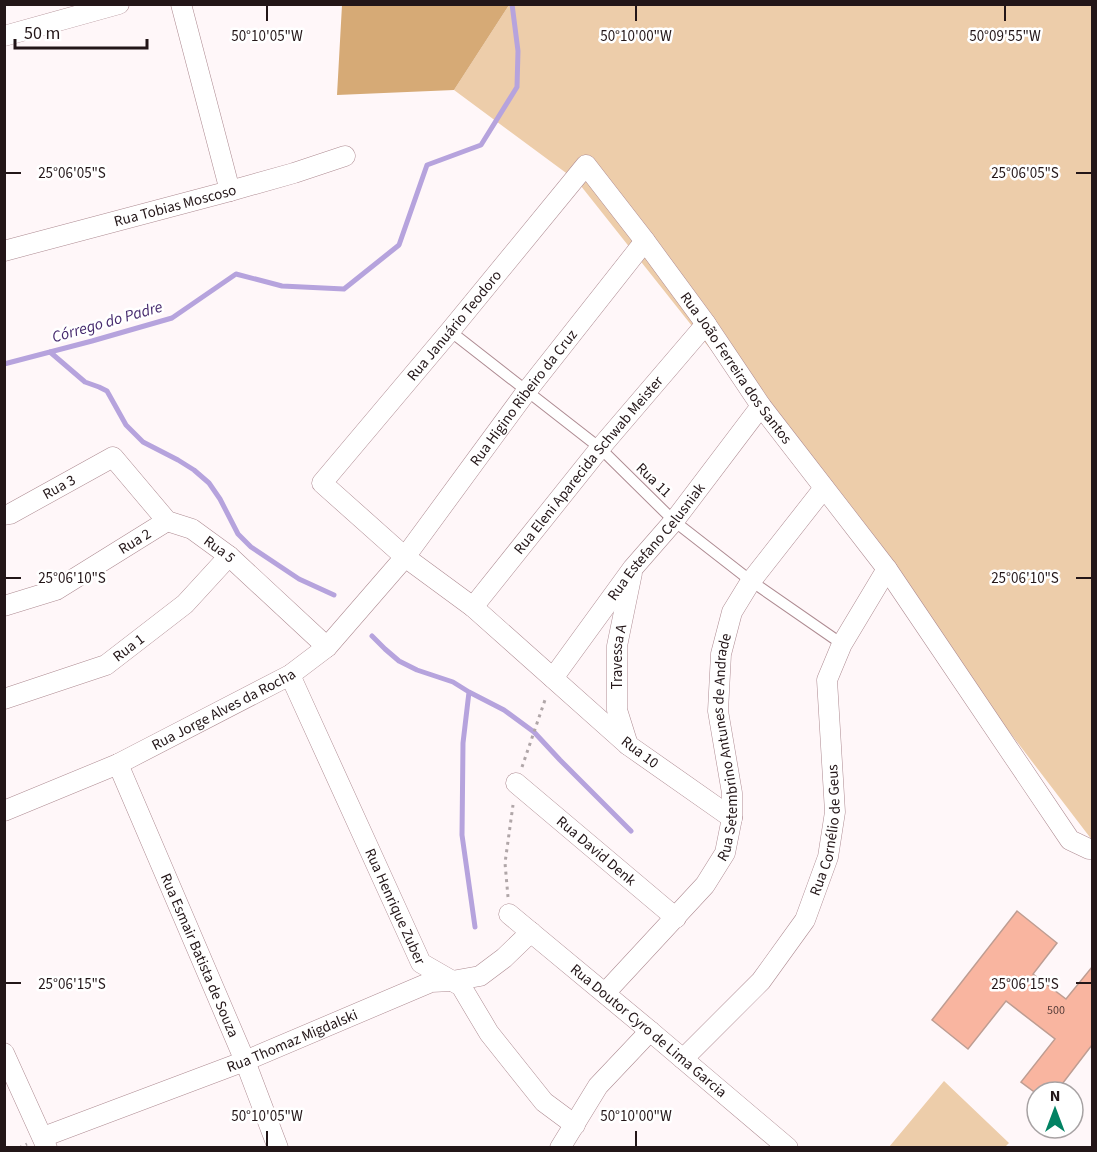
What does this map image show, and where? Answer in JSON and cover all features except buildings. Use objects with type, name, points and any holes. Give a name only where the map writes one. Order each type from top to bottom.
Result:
[{"type":"street","points":[[4,36],[119,4]]},
{"type":"street","points":[[181,4],[230,191]]},
{"type":"street","name":"Rua Tobias Moscoso","points":[[4,251],[230,191],[345,156]]},
{"type":"street","name":"Rua João Ferreira dos Santos","points":[[586,165],[706,324],[761,406],[887,569],[1070,840],[1092,849]]},
{"type":"street","name":"Rua Januário Teodoro","points":[[322,483],[450,332],[586,165]]},
{"type":"street","name":"Rua Higino Ribeiro da Cruz","points":[[405,557],[526,392],[645,241]]},
{"type":"street","name":"Rua Eleni Aparecida Schwab Meister","points":[[472,608],[600,448],[706,324]]},
{"type":"street","name":"Rua Estefano Celusniak","points":[[553,678],[633,568],[674,520],[761,406]]},
{"type":"street","name":"Rua 3","points":[[4,515],[10,514],[113,458]]},
{"type":"street","name":"Rua 5","points":[[113,458],[167,521],[192,529],[229,555],[327,647]]},
{"type":"street","name":"Rua 10","points":[[322,483],[405,557],[472,608],[628,745],[732,818]]},
{"type":"street","name":"Rua Setembrino Antunes de Andrade","points":[[604,993],[705,885],[725,853],[732,818],[732,793],[718,711],[721,654],[732,612],[751,581],[824,488]]},
{"type":"street","name":"Rua 2","points":[[4,606],[56,590],[167,521]]},
{"type":"street","name":"Rua 1","points":[[4,699],[106,666],[185,604],[229,555]]},
{"type":"street","name":"Rua Jorge Alves da Rocha","points":[[4,811],[118,764],[290,675],[327,647],[405,557]]},
{"type":"street","name":"Travessa A","points":[[628,745],[617,710],[617,646],[633,568]]},
{"type":"street","name":"Rua Cornélio de Geus","points":[[683,1059],[761,981],[805,920],[828,857],[835,812],[827,680],[842,645],[887,569]]},
{"type":"street","name":"Rua Henrique Zuber","points":[[290,675],[421,963],[460,986],[489,1033],[544,1102],[574,1125]]},
{"type":"street","name":"Rua Esmair Batista de Souza","points":[[118,764],[245,1061],[279,1148]]},
{"type":"street","name":"Rua David Denk","points":[[516,783],[676,918]]},
{"type":"street","name":"Rua Doutor Cyro de Lima Garcia","points":[[509,914],[788,1148]]},
{"type":"street","name":"Rua Thomaz Migdalski","points":[[45,1142],[431,982],[480,976],[504,958],[531,932]]},
{"type":"street","points":[[561,1148],[598,1086],[651,1031]]},
{"type":"street","points":[[4,1053],[45,1142]]},
{"type":"lane","name":"Rua 11","points":[[450,332],[600,448],[674,520],[751,581],[842,645]]},
{"type":"shaded area","points":[[342,4],[509,5],[454,90],[337,95]]},
{"type":"shaded area","points":[[509,5],[1092,5],[1092,840],[891,577],[577,181],[454,90]]},
{"type":"shaded area","points":[[944,1081],[1009,1143],[1005,1147],[889,1147]]},
{"type":"waterway","name":"Córrego do Padre","points":[[4,364],[172,318],[236,274],[282,286],[344,289],[399,245],[427,165],[481,145],[517,87],[518,51],[512,4]]},
{"type":"waterway","points":[[50,352],[85,382],[107,391],[126,425],[143,442],[178,460],[209,483],[238,534],[251,547],[299,579],[334,595]]},
{"type":"waterway","points":[[372,636],[399,661],[417,670],[453,682],[504,710],[534,732],[631,831]]},
{"type":"waterway","points":[[469,692],[463,743],[462,835],[475,927]]}]
